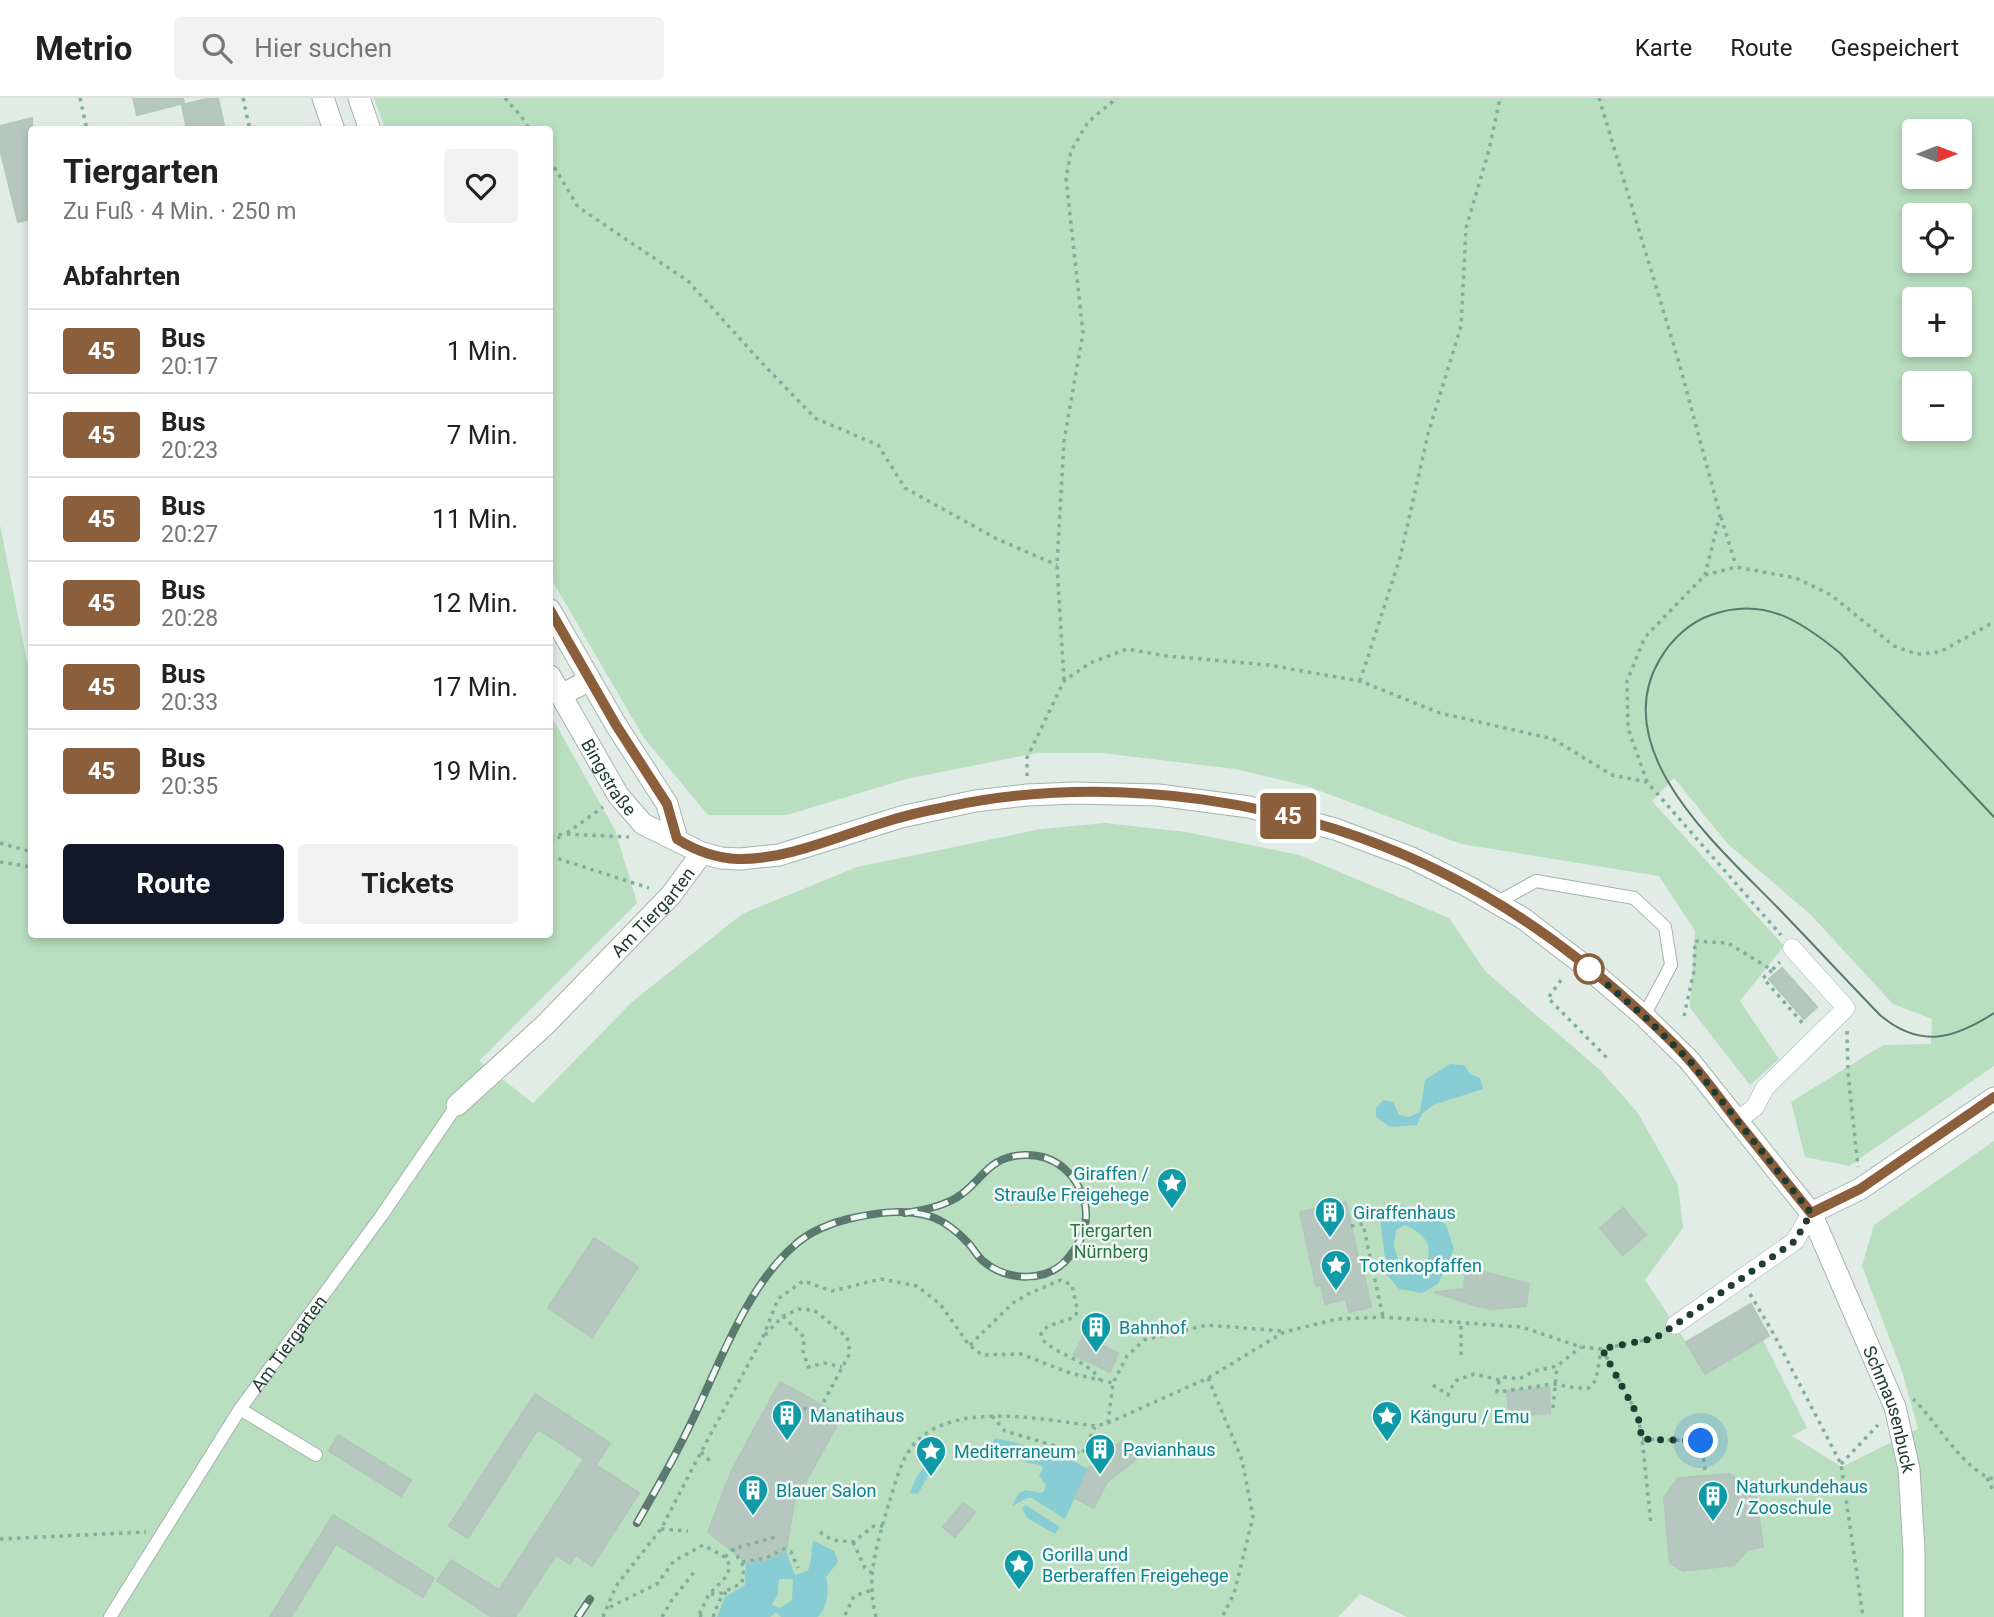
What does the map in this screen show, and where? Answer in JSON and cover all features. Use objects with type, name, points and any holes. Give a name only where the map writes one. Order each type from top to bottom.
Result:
[{"type":"street","points":[[323,98],[333,126]]},
{"type":"street","points":[[359,98],[369,126]]},
{"type":"street","name":"Bingstraße","points":[[553,615],[616,725],[667,804],[677,839]]},
{"type":"street","points":[[561,695],[590,680]]},
{"type":"street","name":"Bingstraße","points":[[553,681],[618,795],[643,824],[702,853]]},
{"type":"street","name":"Am Tiergarten","points":[[457,1105],[545,1025],[671,895],[702,853],[740,859],[772,856],[909,815],[975,801],[1075,793],[1158,795],[1207,800],[1272,812],[1322,826],[1386,847],[1445,874],[1496,903],[1550,938],[1644,1016],[1689,1060],[1811,1213]]},
{"type":"street","points":[[1737,1121],[1755,1107],[1765,1088],[1846,1008],[1792,948]]},
{"type":"street","points":[[1675,1325],[1795,1241],[1811,1213],[1860,1189],[1994,1097]]},
{"type":"street","name":"Schmausenbuck","points":[[1811,1213],[1893,1401],[1909,1469],[1914,1551],[1914,1617]]},
{"type":"lane","points":[[1496,903],[1536,881],[1634,898],[1665,927],[1671,965],[1644,1016]]},
{"type":"lane","name":"Am Tiergarten","points":[[110,1617],[240,1409],[382,1215],[457,1105]]},
{"type":"lane","points":[[240,1409],[316,1455]]},
{"type":"path","points":[[80,98],[86,126]]},
{"type":"path","points":[[243,98],[249,126]]},
{"type":"path","points":[[505,98],[527,126]]},
{"type":"path","points":[[1360,681],[1400,558],[1428,434],[1461,326],[1466,229],[1489,150],[1500,98]]},
{"type":"path","points":[[1598,98],[1736,567]]},
{"type":"path","points":[[1027,795],[1027,758],[1064,681],[1057,565],[1064,441],[1083,332],[1066,178],[1071,151],[1088,122],[1115,99]]},
{"type":"path","points":[[553,165],[578,207],[688,281],[815,418],[878,445],[905,488],[997,539],[1057,565]]},
{"type":"path","points":[[1720,515],[1705,575],[1645,637],[1627,681],[1628,728],[1647,782],[1792,948]]},
{"type":"path","points":[[1705,575],[1736,567],[1796,578],[1831,595],[1894,646],[1917,654],[1940,652],[1994,622]]},
{"type":"path","points":[[1064,681],[1090,663],[1126,649],[1167,656],[1268,665],[1360,681],[1440,713],[1553,739],[1612,775],[1647,782]]},
{"type":"path","points":[[553,840],[618,795]]},
{"type":"path","points":[[553,836],[639,838]]},
{"type":"path","points":[[0,843],[28,851]]},
{"type":"path","points":[[553,857],[671,895]]},
{"type":"path","points":[[0,862],[28,866]]},
{"type":"path","points":[[1684,1016],[1694,971],[1695,941],[1728,943],[1772,970]]},
{"type":"path","points":[[1779,962],[1763,978],[1816,1038]]},
{"type":"path","points":[[1561,980],[1548,998],[1609,1060]]},
{"type":"path","points":[[1846,1008],[1848,1073],[1860,1189]]},
{"type":"path","points":[[1351,1226],[1363,1224],[1383,1317]]},
{"type":"path","points":[[603,1617],[617,1586],[661,1529],[764,1338],[778,1299],[803,1281],[832,1291],[881,1279],[917,1286],[940,1304],[969,1345],[982,1355],[1021,1354],[1070,1373],[1113,1384]]},
{"type":"path","points":[[969,1345],[1013,1303],[1061,1280],[1072,1285],[1076,1315],[1048,1326],[1041,1333],[1041,1339],[1050,1348],[1095,1371],[1101,1382]]},
{"type":"path","points":[[1741,1280],[1772,1331],[1841,1464],[1863,1617]]},
{"type":"path","points":[[764,1338],[783,1316],[800,1309],[814,1310],[847,1338],[850,1353],[822,1405]]},
{"type":"path","points":[[783,1316],[804,1337],[803,1351],[808,1367],[824,1363],[842,1367]]},
{"type":"path","points":[[876,1617],[872,1590],[873,1574],[899,1470],[915,1443],[937,1426],[992,1416],[1096,1426],[1108,1423],[1208,1378],[1284,1332],[1337,1319],[1383,1317],[1522,1326],[1581,1347],[1602,1349],[1655,1338],[1675,1325]]},
{"type":"path","points":[[1461,1322],[1461,1355]]},
{"type":"path","points":[[1108,1423],[1113,1384],[1127,1356],[1144,1340],[1207,1325],[1284,1332]]},
{"type":"path","points":[[1433,1385],[1448,1395],[1455,1381],[1474,1374],[1499,1380],[1503,1377],[1519,1379],[1534,1371],[1556,1366],[1581,1347]]},
{"type":"path","points":[[1499,1380],[1497,1392],[1554,1384],[1589,1388],[1596,1380],[1602,1349]]},
{"type":"path","points":[[1602,1349],[1638,1416],[1651,1524]]},
{"type":"path","points":[[1553,1408],[1556,1366]]},
{"type":"path","points":[[1208,1378],[1242,1460],[1252,1517],[1234,1594],[1222,1617]]},
{"type":"path","points":[[1841,1464],[1893,1401],[1914,1399],[1969,1464],[1986,1477],[1994,1479]]},
{"type":"path","points":[[796,1404],[811,1412]]},
{"type":"path","points":[[992,1416],[1005,1432],[1082,1454],[1096,1426]]},
{"type":"path","points":[[1642,1439],[1701,1441],[1705,1470]]},
{"type":"path","points":[[701,1452],[710,1461]]},
{"type":"path","points":[[1986,1477],[1994,1492]]},
{"type":"path","points":[[820,1532],[832,1541],[853,1542],[874,1526],[883,1526]]},
{"type":"path","points":[[661,1529],[688,1531]]},
{"type":"path","points":[[0,1539],[165,1531]]},
{"type":"path","points":[[724,1557],[733,1549],[779,1536]]},
{"type":"path","points":[[853,1542],[864,1568],[873,1574]]},
{"type":"path","points":[[608,1608],[657,1584],[674,1562],[703,1545],[724,1557],[730,1566],[727,1576],[709,1594],[699,1616],[707,1617]]},
{"type":"path","points":[[709,1594],[727,1591],[742,1583],[744,1567],[733,1549]]},
{"type":"path","points":[[742,1562],[766,1558],[784,1549],[791,1552],[798,1568]]},
{"type":"path","points":[[662,1617],[695,1571]]},
{"type":"path","points":[[845,1615],[853,1597],[872,1590]]},
{"type":"path","points":[[713,1617],[719,1601],[727,1591]]},
{"type":"green space","points":[[374,98],[1994,98],[1994,1066],[1849,1166],[1805,1157],[1791,1102],[1883,1045],[1931,1044],[1932,1019],[1893,1004],[1810,914],[1727,843],[1674,778],[1652,801],[1784,946],[1740,1001],[1779,1059],[1750,1085],[1690,1008],[1695,931],[1659,876],[1461,844],[1307,786],[1235,769],[1102,753],[1037,753],[906,779],[787,815],[708,815],[644,738],[553,582],[553,126],[384,126]]},
{"type":"green space","name":"Tiergarten Nürnberg","points":[[0,525],[28,666],[28,938],[553,938],[553,719],[615,830],[637,903],[479,1061],[533,1103],[632,1002],[742,914],[857,867],[1041,829],[1105,823],[1186,832],[1299,855],[1449,918],[1486,972],[1600,1070],[1638,1113],[1678,1185],[1683,1228],[1645,1280],[1686,1342],[1751,1304],[1769,1336],[1763,1340],[1807,1428],[1792,1436],[1842,1467],[1918,1429],[1902,1371],[1862,1266],[1874,1225],[1994,1141],[1994,1617],[1407,1617],[1360,1594],[1338,1617],[0,1617]]},
{"type":"water","points":[[1450,1064],[1464,1065],[1470,1074],[1480,1078],[1483,1089],[1433,1105],[1422,1114],[1417,1125],[1390,1127],[1376,1117],[1376,1108],[1383,1100],[1393,1102],[1399,1115],[1409,1117],[1420,1112],[1425,1080]]},
{"type":"water","points":[[1401,1205],[1426,1210],[1446,1225],[1454,1249],[1438,1284],[1422,1293],[1399,1289],[1387,1275],[1377,1209]],"holes":[[[1405,1225],[1424,1238],[1429,1250],[1421,1271],[1409,1271],[1400,1266],[1394,1246],[1396,1230]]]},
{"type":"water","points":[[994,1438],[1030,1446],[1088,1469],[1065,1519],[1032,1498],[1012,1506],[1019,1493],[1026,1490],[1041,1493],[1044,1491],[1046,1485],[1039,1476],[1043,1468],[1041,1465],[1006,1455],[988,1459]]},
{"type":"water","points":[[936,1447],[940,1453],[918,1494],[910,1493],[915,1480]]},
{"type":"water","points":[[1026,1505],[1060,1527],[1055,1534],[1027,1518],[1022,1508]]},
{"type":"water","points":[[813,1540],[834,1551],[838,1562],[826,1577],[827,1598],[818,1617],[781,1617],[776,1612],[770,1617],[717,1617],[725,1597],[745,1585],[746,1562],[766,1560],[786,1551],[795,1575],[808,1571]],"holes":[[[779,1579],[793,1579],[792,1600],[780,1608],[772,1605],[778,1594]]]},
{"type":"building","points":[[133,98],[183,98],[184,103],[137,115]]},
{"type":"building","points":[[218,98],[224,126],[186,126],[182,105]]},
{"type":"building","points":[[32,118],[32,126],[28,126],[28,220],[18,222],[0,149],[0,126]]},
{"type":"building","points":[[1782,968],[1817,1007],[1804,1019],[1769,979]]},
{"type":"building","name":"Giraffenhaus","points":[[1346,1202],[1371,1307],[1349,1312],[1346,1299],[1325,1304],[1321,1285],[1316,1286],[1300,1212]]},
{"type":"building","points":[[1623,1208],[1646,1235],[1623,1255],[1600,1228]]},
{"type":"building","points":[[594,1238],[638,1267],[592,1337],[548,1308]]},
{"type":"building","points":[[1466,1267],[1529,1284],[1526,1306],[1493,1309],[1434,1292],[1464,1289]]},
{"type":"building","points":[[1751,1304],[1769,1336],[1705,1374],[1686,1342]]},
{"type":"building","name":"Bahnhof","points":[[1083,1337],[1118,1353],[1110,1372],[1074,1355]]},
{"type":"building","points":[[780,1382],[842,1416],[794,1503],[786,1551],[766,1560],[746,1562],[708,1532],[732,1470]]},
{"type":"building","points":[[1549,1388],[1550,1413],[1509,1416],[1507,1391]]},
{"type":"building","points":[[535,1394],[610,1443],[596,1465],[639,1493],[592,1566],[576,1555],[570,1564],[556,1555],[515,1617],[492,1617],[437,1581],[451,1560],[499,1590],[584,1459],[538,1429],[468,1538],[449,1526]]},
{"type":"building","points":[[338,1435],[411,1480],[401,1496],[329,1451]]},
{"type":"building","name":"Pavianhaus","points":[[1122,1441],[1136,1459],[1107,1482],[1094,1508],[1075,1498],[1089,1467]]},
{"type":"building","name":"Naturkundehaus / Zooschule","points":[[1730,1474],[1756,1495],[1763,1547],[1747,1550],[1734,1565],[1683,1571],[1670,1563],[1664,1498],[1678,1478]]},
{"type":"building","points":[[963,1503],[975,1512],[955,1537],[943,1527]]},
{"type":"building","points":[[333,1515],[434,1578],[423,1597],[336,1544],[291,1617],[270,1617]]},
{"type":"tram line","points":[[1994,817],[1840,653],[1796,622],[1765,610],[1748,608],[1711,615],[1682,632],[1660,659],[1647,694],[1647,728],[1658,763],[1677,796],[1701,828],[1728,857],[1880,1015],[1895,1026],[1909,1033],[1937,1036],[1965,1029],[1994,1013]]},
{"type":"railway","points":[[637,1523],[684,1438],[748,1305],[778,1261],[807,1236],[820,1228],[868,1215],[890,1212],[900,1212],[911,1213],[922,1214],[952,1228],[993,1268],[1015,1276],[1028,1277],[1050,1272],[1061,1265],[1078,1245],[1086,1219],[1082,1194],[1071,1175],[1056,1162],[1025,1155],[1012,1156],[993,1165],[965,1192],[950,1201],[931,1208],[918,1211],[912,1212],[905,1213]]},
{"type":"railway","points":[[578,1617],[590,1599]]},
{"type":"bus line","name":"45","points":[[553,615],[616,725],[667,804],[677,839],[702,853],[740,859],[779,855],[884,822],[946,807],[1001,797],[1051,793],[1117,793],[1207,800],[1284,815],[1335,830],[1412,858],[1471,888],[1524,919],[1589,969],[1670,1039],[1811,1213],[1860,1189],[1994,1097]]},
{"type":"place","name":"Giraffen / Strauße Freigehege","points":[[1172,1210]]},
{"type":"place","name":"Giraffenhaus","points":[[1330,1239]]},
{"type":"place","name":"Totenkopfaffen","points":[[1336,1292]]},
{"type":"place","name":"Bahnhof","points":[[1096,1354]]},
{"type":"place","name":"Manatihaus","points":[[787,1442]]},
{"type":"place","name":"Känguru / Emu","points":[[1387,1443]]},
{"type":"place","name":"Pavianhaus","points":[[1100,1476]]},
{"type":"place","name":"Mediterraneum","points":[[931,1478]]},
{"type":"place","name":"Blauer Salon","points":[[753,1517]]},
{"type":"place","name":"Naturkundehaus / Zooschule","points":[[1713,1523]]},
{"type":"place","name":"Gorilla und Berberaffen Freigehege","points":[[1019,1591]]},
{"type":"route","points":[[1589,969],[1670,1039],[1811,1213],[1795,1241],[1675,1325],[1655,1338],[1602,1349],[1638,1416],[1642,1439],[1701,1441]]}]
